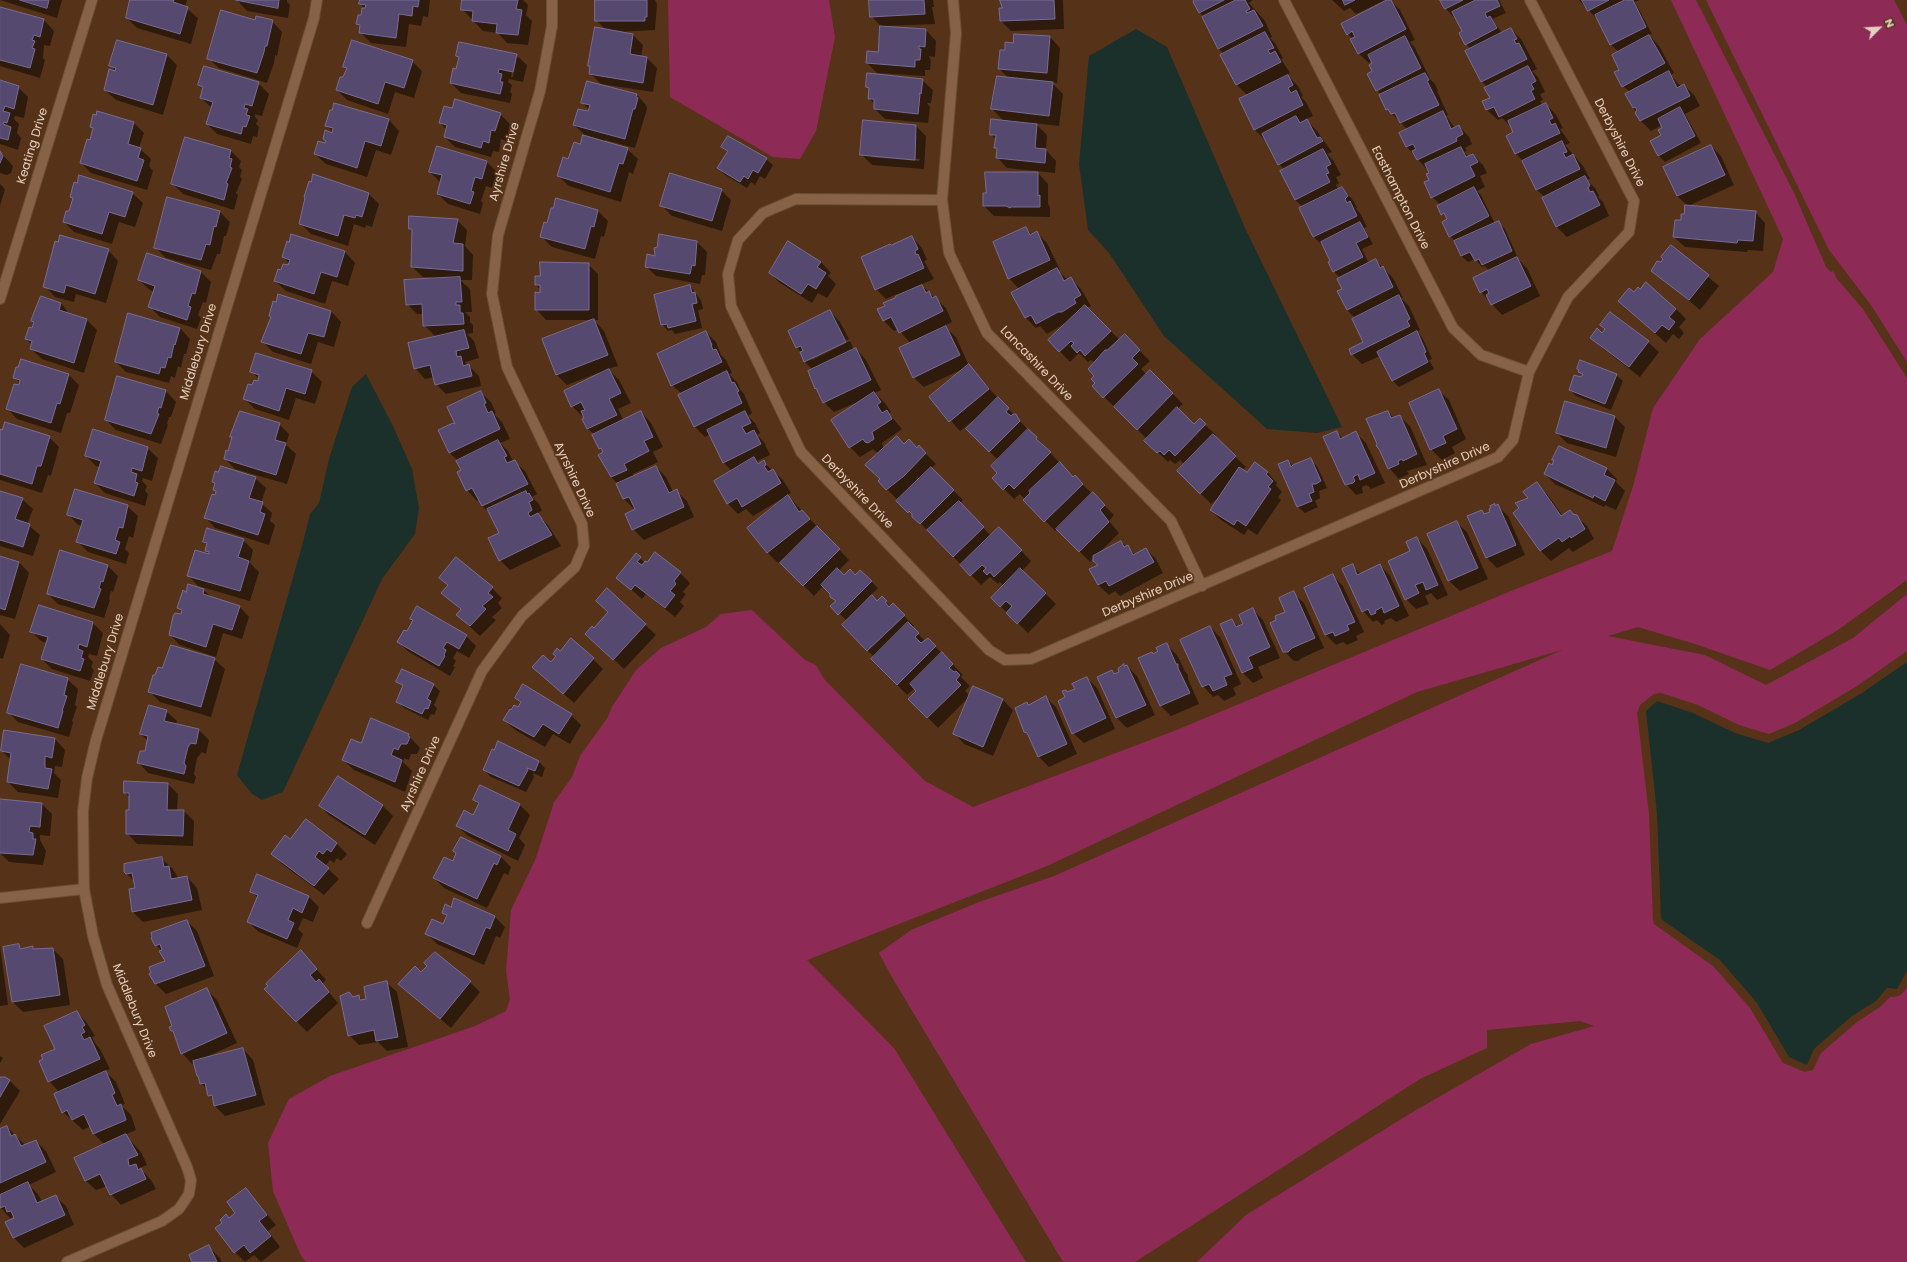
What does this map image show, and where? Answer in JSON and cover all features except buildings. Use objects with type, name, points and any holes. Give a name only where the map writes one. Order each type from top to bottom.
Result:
[{"type":"street","name":"Keating Drive","points":[[0,299],[92,0]]},
{"type":"street","name":"Middlebury Drive","points":[[67,1262],[168,1217],[179,1209],[189,1194],[191,1180],[107,985],[93,936],[84,889],[83,811],[87,778],[96,740],[314,18],[317,0]]},
{"type":"street","name":"Ayrshire Drive","points":[[367,924],[482,671],[522,616],[576,567],[584,546],[582,524],[507,367],[492,294],[498,235],[540,91],[552,26],[552,0]]},
{"type":"street","name":"Lancashire Drive","points":[[953,0],[956,33],[942,200],[949,254],[987,333],[1171,521],[1202,586]]},
{"type":"street","name":"Easthampton Drive","points":[[1284,0],[1453,328],[1481,355],[1529,372]]},
{"type":"street","name":"Derbyshire Drive","points":[[942,200],[796,199],[763,213],[738,240],[728,274],[731,306],[801,452],[989,650],[1005,660],[1031,659],[1498,457],[1513,440],[1529,372],[1568,297],[1629,232],[1634,201],[1530,0]]},
{"type":"street","points":[[0,898],[84,889]]},
{"type":"shaded area","points":[[668,0],[829,0],[835,37],[816,131],[800,159],[773,157],[670,97]]},
{"type":"shaded area","points":[[1671,0],[1696,0],[1794,193],[1826,267],[1831,272],[1833,271],[1837,279],[1863,309],[1907,378],[1907,580],[1838,630],[1770,670],[1695,644],[1638,627],[1608,636],[1705,655],[1766,685],[1853,638],[1907,594],[1907,651],[1857,686],[1795,723],[1769,734],[1739,725],[1698,705],[1661,693],[1654,694],[1640,705],[1637,713],[1649,814],[1653,920],[1654,924],[1713,966],[1750,1008],[1783,1063],[1805,1072],[1813,1070],[1821,1053],[1857,1022],[1880,1007],[1890,997],[1900,995],[1907,987],[1907,1262],[1197,1262],[1246,1215],[1411,1113],[1531,1044],[1594,1026],[1580,1021],[1487,1030],[1487,1048],[1420,1079],[1135,1262],[1063,1262],[893,979],[879,953],[911,930],[979,902],[1054,876],[1562,650],[1417,692],[1047,866],[807,960],[894,1048],[1026,1262],[306,1262],[301,1256],[273,1191],[268,1143],[289,1099],[330,1076],[475,1026],[506,1011],[510,999],[506,971],[511,910],[536,858],[554,802],[572,777],[580,756],[608,717],[612,707],[636,670],[661,648],[706,627],[721,614],[752,610],[805,660],[816,665],[824,679],[925,781],[973,807],[1174,731],[1511,591],[1612,551],[1634,483],[1653,408],[1700,339],[1773,272],[1783,239]]},
{"type":"shaded area","points":[[1706,0],[1894,0],[1907,25],[1907,362],[1871,305],[1829,250]]},
{"type":"water","points":[[1136,29],[1167,47],[1245,228],[1342,427],[1317,433],[1267,429],[1164,336],[1109,253],[1088,230],[1079,164],[1089,56]]},
{"type":"water","points":[[366,374],[393,426],[412,469],[419,508],[415,534],[382,579],[283,792],[262,800],[252,794],[237,775],[310,514],[319,503],[329,459],[352,387]]},
{"type":"water","points":[[1907,662],[1907,971],[1897,989],[1887,988],[1876,1001],[1852,1016],[1814,1049],[1807,1065],[1789,1057],[1757,1003],[1720,960],[1661,919],[1657,813],[1646,711],[1657,701],[1693,713],[1735,733],[1768,743],[1799,730],[1862,693]]}]
